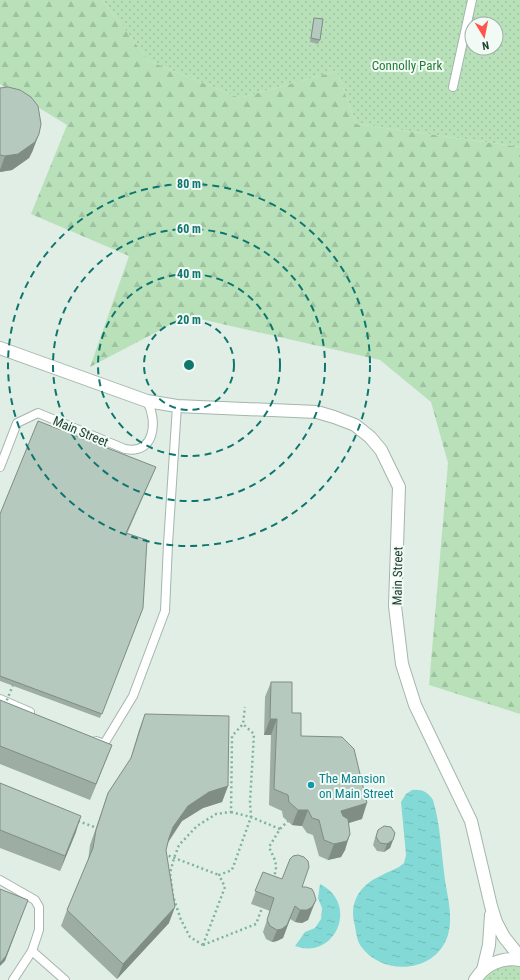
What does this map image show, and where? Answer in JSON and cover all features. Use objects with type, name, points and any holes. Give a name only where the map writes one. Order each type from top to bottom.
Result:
[{"type":"street","name":"Main Street","points":[[0,348],[146,401],[177,406],[317,412],[355,425],[370,437],[381,450],[399,487],[395,606],[402,664],[415,705],[471,821],[491,906],[500,930],[520,957]]},
{"type":"street","name":"Main Street","points":[[479,975],[491,932],[491,906]]},
{"type":"street","points":[[479,975],[493,963],[510,959],[520,960]]},
{"type":"lane","points":[[453,87],[472,0]]},
{"type":"lane","name":"Main Street","points":[[0,467],[17,423],[38,413],[125,450],[134,450],[142,447],[149,440],[152,431],[152,416],[146,401]]},
{"type":"lane","points":[[90,738],[104,744],[133,696],[165,611],[177,406]]},
{"type":"lane","points":[[0,699],[34,714]]},
{"type":"lane","points":[[0,880],[35,900],[39,907],[39,930],[32,951],[13,980]]},
{"type":"lane","points":[[32,951],[65,980]]},
{"type":"path","points":[[3,710],[13,685]]},
{"type":"path","points":[[231,812],[232,736],[243,724],[245,707]]},
{"type":"path","points":[[163,854],[219,875],[232,870],[251,817],[250,802],[254,734],[243,724]]},
{"type":"path","points":[[203,945],[190,937],[180,920],[173,896],[170,873],[179,845],[197,826],[216,814],[231,812],[251,817],[280,829]]},
{"type":"path","points":[[78,820],[102,830]]},
{"type":"path","points":[[272,882],[277,869],[276,861],[269,847],[280,829],[288,821]]},
{"type":"path","points":[[203,945],[225,888],[219,875]]},
{"type":"path","points":[[203,945],[256,924],[262,908]]},
{"type":"green space","points":[[0,0],[102,0],[149,61],[240,98],[337,71],[356,124],[520,147],[520,714],[429,685],[448,463],[431,402],[380,360],[187,316],[90,367],[129,256],[31,214],[67,125],[0,84]]},
{"type":"green space","name":"Connolly Park","points":[[102,0],[520,0],[520,147],[356,124],[337,71],[240,98],[149,61]]},
{"type":"green space","points":[[520,960],[520,980],[475,980],[479,974]]},
{"type":"water","points":[[412,790],[424,792],[433,800],[439,827],[450,911],[450,927],[442,948],[432,958],[420,964],[407,967],[394,966],[381,962],[369,955],[360,945],[353,912],[356,898],[368,883],[404,863],[406,855],[401,802],[406,794]]},
{"type":"water","points":[[320,884],[332,893],[339,904],[340,916],[338,928],[331,938],[321,945],[309,948],[295,946],[305,932],[315,928],[321,919],[322,908],[318,898]]},
{"type":"building","points":[[314,18],[323,19],[320,40],[311,38]]},
{"type":"building","points":[[8,87],[20,90],[31,97],[38,106],[41,124],[39,134],[35,142],[18,154],[5,156],[0,155],[0,88]]},
{"type":"building","points":[[38,421],[156,467],[126,533],[147,540],[143,608],[102,714],[0,676],[0,514]]},
{"type":"building","name":"The Mansion on Main Street","points":[[271,682],[292,682],[292,713],[301,713],[301,736],[342,737],[354,749],[367,803],[341,811],[343,816],[348,819],[350,834],[347,841],[334,844],[324,840],[319,820],[312,818],[308,810],[298,810],[289,802],[288,795],[274,789],[277,719],[270,719]]},
{"type":"building","points":[[0,700],[112,745],[96,784],[0,746]]},
{"type":"building","points":[[145,714],[229,716],[228,786],[209,792],[188,806],[173,827],[166,850],[175,907],[123,964],[67,910],[93,848],[96,830],[108,793],[131,758]]},
{"type":"building","points":[[0,783],[81,816],[65,856],[0,830]]},
{"type":"building","points":[[384,826],[391,827],[395,833],[393,840],[387,844],[380,843],[376,837],[378,830]]},
{"type":"building","points":[[298,855],[304,857],[308,861],[309,867],[302,887],[312,889],[316,900],[312,907],[307,910],[300,910],[295,906],[287,925],[282,929],[277,930],[270,926],[267,920],[274,898],[255,891],[263,872],[282,879],[290,859],[293,856]]},
{"type":"building","points":[[0,889],[28,900],[6,956],[0,963]]},
{"type":"place","name":"The Mansion on Main Street","points":[[311,785]]}]
